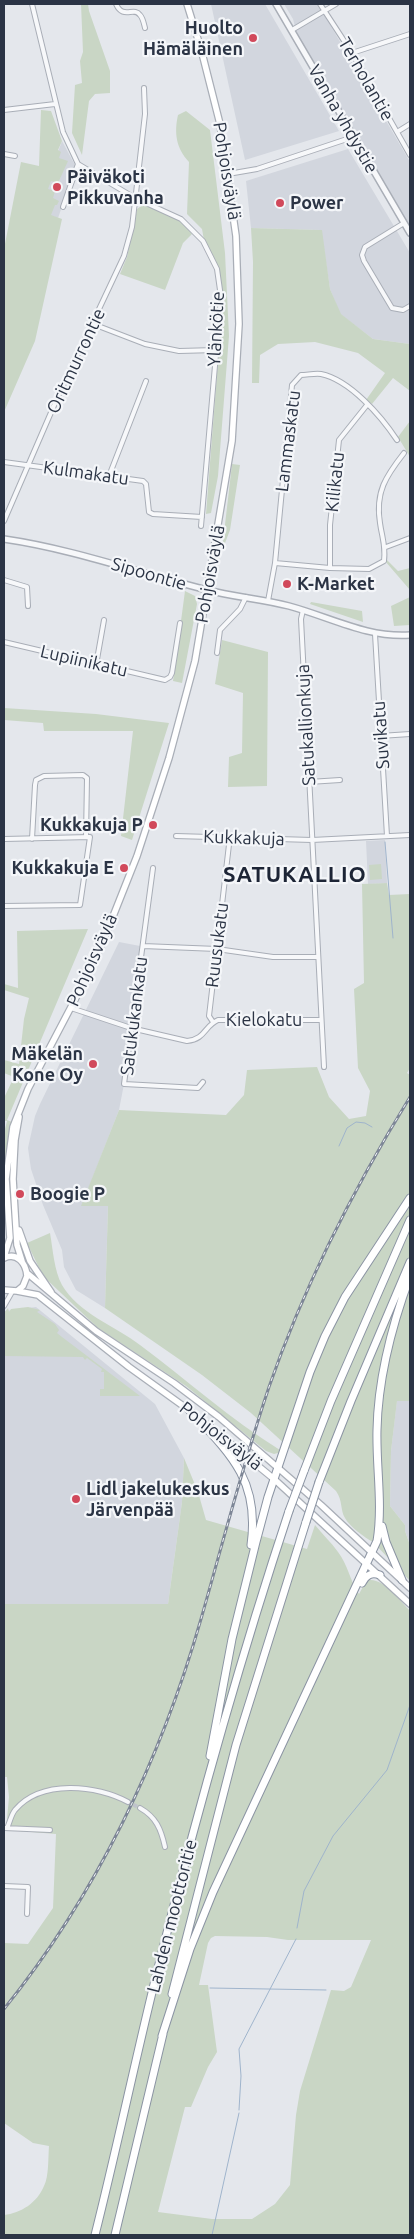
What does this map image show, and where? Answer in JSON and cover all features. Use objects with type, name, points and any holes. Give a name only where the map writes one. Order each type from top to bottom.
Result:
[{"type":"highway","points":[[198,1815],[247,1578],[274,1479],[310,1372],[334,1317],[410,1198]]},
{"type":"highway","name":"Lahden moottoritie","points":[[95,2235],[160,1961],[198,1815],[260,1600],[289,1511],[331,1401],[410,1220]]},
{"type":"highway","name":"Lahden moottoritie","points":[[115,2235],[183,1946],[231,1764],[280,1600],[320,1482],[351,1401],[410,1262]]},
{"type":"highway","points":[[162,2036],[190,1949],[213,1892],[373,1552],[379,1529],[377,1428],[381,1385],[393,1327],[410,1276]]},
{"type":"highway","points":[[190,1411],[230,1453],[246,1485],[252,1510],[247,1578]]},
{"type":"highway","points":[[379,1504],[386,1542],[402,1580]]},
{"type":"highway","points":[[355,1590],[365,1577],[371,1574],[380,1575]]},
{"type":"main road","name":"Pohjoisväylä","points":[[4,1257],[10,1233],[6,1179],[13,1126],[28,1089],[71,1008],[106,934],[137,856],[169,758],[195,661],[232,441],[239,324],[236,236],[220,124],[201,49],[187,4]]},
{"type":"main road","name":"Pohjoisväylä","points":[[19,1115],[13,1179],[18,1252],[27,1272],[59,1302],[96,1331],[174,1383],[219,1417],[373,1552],[410,1588]]},
{"type":"main road","points":[[17,1222],[30,1261],[59,1302]]},
{"type":"main road","points":[[4,1257],[13,1256],[22,1261]]},
{"type":"main road","points":[[15,1292],[26,1280],[27,1272]]},
{"type":"main road","name":"Pohjoisväylä","points":[[4,1290],[38,1296],[129,1367],[190,1411],[274,1479],[368,1563],[410,1604]]},
{"type":"street","points":[[32,4],[62,132],[78,164],[63,208]]},
{"type":"street","points":[[116,4],[119,10],[124,13],[136,12],[140,15],[145,28]]},
{"type":"street","name":"Vanha yhdystie","points":[[276,4],[410,234]]},
{"type":"street","name":"Terholantie","points":[[320,4],[352,54],[410,155]]},
{"type":"street","points":[[292,30],[336,4]]},
{"type":"street","points":[[352,54],[410,34]]},
{"type":"street","name":"Oritmurrontie","points":[[4,521],[124,256],[132,226],[145,114],[144,88]]},
{"type":"street","points":[[4,110],[55,104]]},
{"type":"street","points":[[397,132],[410,124]]},
{"type":"street","points":[[228,174],[257,169],[353,137]]},
{"type":"street","points":[[4,154],[15,156]]},
{"type":"street","name":"Ylänkötie","points":[[78,164],[135,198],[181,219],[203,241],[217,269],[221,297],[200,526]]},
{"type":"street","points":[[404,223],[365,247],[362,254],[365,263],[392,308],[401,310],[410,306]]},
{"type":"street","points":[[93,324],[152,346],[179,351],[216,350]]},
{"type":"street","name":"Lammaskatu","points":[[268,601],[275,563],[292,385],[301,375],[320,374],[342,382],[382,418],[396,440]]},
{"type":"street","points":[[109,476],[146,381]]},
{"type":"street","name":"Kilikatu","points":[[330,568],[330,525],[339,440],[367,405]]},
{"type":"street","points":[[275,563],[369,569],[384,561],[386,547],[379,515],[381,489],[388,473],[404,453]]},
{"type":"street","name":"Kulmakatu","points":[[4,462],[143,481],[146,484],[150,512],[153,514],[202,517]]},
{"type":"street","points":[[386,547],[410,538]]},
{"type":"street","name":"Sipoontie","points":[[4,539],[43,545],[208,590],[268,601],[303,610],[337,623],[375,634],[410,635]]},
{"type":"street","points":[[4,580],[27,587],[28,606]]},
{"type":"street","points":[[217,653],[220,630],[240,609],[246,597]]},
{"type":"street","name":"Satukallionkuja","points":[[303,610],[301,617],[324,1067]]},
{"type":"street","points":[[96,665],[104,620]]},
{"type":"street","name":"Lupiinikatu","points":[[4,642],[165,680],[172,673],[180,622]]},
{"type":"street","name":"Suvikatu","points":[[375,634],[380,736],[388,836]]},
{"type":"street","points":[[380,736],[410,734]]},
{"type":"street","points":[[4,906],[80,905],[88,837],[87,778],[83,775],[44,776],[36,780],[32,839]]},
{"type":"street","points":[[309,782],[340,780]]},
{"type":"street","name":"Kukkakuja","points":[[176,836],[230,836],[312,840],[410,835]]},
{"type":"street","name":"Ruusukatu","points":[[213,1022],[208,1016],[230,836]]},
{"type":"street","points":[[4,840],[88,837]]},
{"type":"street","name":"Satukukankatu","points":[[153,868],[124,1084],[198,1088],[203,1082]]},
{"type":"street","points":[[143,946],[217,949],[273,957],[318,957]]},
{"type":"street","name":"Kielokatu","points":[[71,1008],[131,1028],[187,1041],[195,1040],[202,1036],[213,1022],[321,1020]]},
{"type":"street","points":[[4,1306],[15,1292]]},
{"type":"street","points":[[50,1830],[6,1828],[14,1812],[21,1804],[54,1790],[69,1788],[96,1790],[128,1802]]},
{"type":"street","points":[[140,1808],[150,1814],[162,1831],[165,1847]]},
{"type":"street","points":[[4,1886],[28,1887],[27,1914]]},
{"type":"shaded area","points":[[211,4],[265,4],[339,131],[245,160]]},
{"type":"shaded area","points":[[284,4],[316,4],[325,16],[410,162],[410,227],[298,38],[293,19]]},
{"type":"shaded area","name":"Päiväkoti Pikkuvanha","points":[[62,141],[76,167],[58,218],[36,211]]},
{"type":"shaded area","points":[[348,149],[410,253],[410,344],[373,339],[340,314],[330,289],[321,230],[251,228],[246,181]]},
{"type":"shaded area","points":[[385,840],[387,883],[368,884],[366,841]]},
{"type":"shaded area","points":[[119,942],[140,946],[124,1084],[119,1110],[82,1205],[108,1205],[105,1308],[76,1290],[64,1267],[62,1250],[43,1205],[31,1169],[28,1148],[35,1116],[40,1104]]},
{"type":"shaded area","points":[[36,1307],[155,1404],[184,1458],[182,1502],[168,1604],[4,1604],[4,1311]]},
{"type":"shaded area","points":[[397,1400],[410,1401],[410,1545],[405,1525],[390,1506],[391,1451]]},
{"type":"green space","points":[[81,4],[88,4],[110,71],[110,93],[95,94],[89,101],[82,155],[72,133],[75,85],[82,83],[80,61],[83,52]]},
{"type":"green space","points":[[41,110],[51,111],[62,141],[58,150],[61,152],[59,158],[68,161],[58,183],[51,181],[48,189],[55,191],[53,198],[59,201],[51,215],[62,219],[35,341],[4,412],[4,249],[21,162],[39,166]]},
{"type":"green space","points":[[186,111],[210,130],[225,253],[229,336],[218,476],[211,513],[206,514],[223,297],[219,270],[204,240],[202,229],[187,214],[189,162],[181,151],[176,134],[178,115]]},
{"type":"green space","points":[[144,204],[180,220],[192,234],[183,243],[165,290],[120,274],[127,257],[137,209]]},
{"type":"green space","points":[[251,228],[322,230],[330,289],[341,314],[373,339],[410,344],[410,391],[393,378],[372,404],[366,400],[385,373],[358,353],[315,342],[278,344],[260,355],[259,383],[252,383],[253,262]]},
{"type":"green space","points":[[410,421],[410,457],[398,437]]},
{"type":"green space","points":[[232,464],[240,465],[230,530],[225,543],[223,542]]},
{"type":"green space","points":[[385,558],[398,571],[410,568],[410,590],[385,561]]},
{"type":"green space","points":[[185,591],[195,596],[197,604],[182,683],[173,681]]},
{"type":"green space","points":[[410,597],[410,625],[394,626],[391,606]]},
{"type":"green space","points":[[311,602],[362,611],[363,622],[310,604]]},
{"type":"green space","points":[[222,640],[268,652],[267,786],[228,787],[229,757],[242,753],[243,693],[215,684]]},
{"type":"green space","points":[[4,708],[96,714],[169,723],[132,840],[121,836],[133,731],[44,731],[43,723],[4,720]]},
{"type":"green space","points":[[381,864],[382,879],[370,880],[369,865]]},
{"type":"green space","points":[[387,883],[389,895],[410,894],[410,1068],[407,1073],[410,1075],[410,1401],[397,1401],[391,1451],[390,1506],[405,1525],[410,1545],[410,1581],[373,1542],[347,1521],[343,1515],[340,1498],[336,1491],[251,1413],[202,1375],[105,1308],[108,1206],[81,1206],[119,1110],[226,1115],[244,1095],[247,1070],[317,1067],[329,1097],[349,1119],[366,1116],[370,1091],[358,1068],[354,989],[364,983],[362,884]]},
{"type":"green space","points":[[88,929],[7,1120],[12,1122],[4,1166],[4,1133],[7,1121],[4,1121],[4,1098],[14,1077],[4,1073],[4,1060],[19,1064],[24,1019],[29,998],[4,990],[4,984],[18,988],[17,931]]},
{"type":"green space","points":[[50,1233],[59,1279],[77,1304],[140,1345],[226,1412],[280,1450],[278,1453],[274,1454],[266,1451],[186,1386],[98,1328],[43,1276],[27,1243]]},
{"type":"green space","points":[[28,1307],[40,1310],[37,1312],[55,1324],[59,1330],[57,1333],[140,1396],[100,1396],[100,1389],[104,1389],[104,1372],[101,1372],[102,1369],[87,1358],[85,1360],[83,1357],[4,1356],[4,1313],[8,1308],[9,1312],[11,1309]]},
{"type":"green space","points":[[184,1458],[198,1492],[206,1520],[307,1549],[315,1525],[341,1557],[359,1594],[366,1581],[378,1582],[390,1590],[410,1611],[410,2235],[4,2235],[4,2215],[28,2206],[41,2192],[47,2177],[49,2146],[33,2143],[4,2123],[4,1943],[28,1944],[53,1908],[56,1834],[6,1830],[9,1797],[7,1777],[4,1777],[4,1604],[168,1604],[182,1502]],"holes":[[[215,1936],[267,1937],[288,1940],[371,1940],[351,1987],[344,1991],[331,1990],[300,2091],[290,2185],[275,2204],[252,2219],[212,2219],[158,2212],[185,2107],[191,2107],[208,2067],[217,2052],[208,1985],[199,1985],[208,1943]]]},
{"type":"waterway","points":[[385,842],[393,938]]},
{"type":"waterway","points":[[339,1146],[347,1128],[356,1122],[365,1123],[372,1127]]},
{"type":"waterway","points":[[297,1928],[304,1891],[333,1836],[387,1770],[410,1705]]},
{"type":"waterway","points":[[239,2110],[241,2076],[239,2049],[296,1939]]},
{"type":"waterway","points":[[210,1988],[326,1990]]},
{"type":"waterway","points":[[212,2235],[239,2113]]},
{"type":"tunnel","points":[[128,1802],[140,1808]]},
{"type":"railway","points":[[4,2009],[68,1920],[122,1824],[145,1774],[185,1671],[250,1445],[283,1349],[314,1275],[350,1202],[410,1097]]},
{"type":"place","name":"Huolto Hämäläinen","points":[[253,38]]},
{"type":"place","name":"Päiväkoti Pikkuvanha","points":[[57,187]]},
{"type":"place","name":"Power","points":[[280,203]]},
{"type":"place","name":"K-Market","points":[[287,584]]},
{"type":"place","name":"Kukkakuja P","points":[[153,825]]},
{"type":"place","name":"Kukkakuja E","points":[[124,868]]},
{"type":"place","name":"Mäkelän Kone Oy","points":[[93,1064]]},
{"type":"place","name":"Boogie P","points":[[20,1194]]},
{"type":"place","name":"Lidl jakelukeskus Järvenpää","points":[[76,1499]]},
{"type":"district","name":"SATUKALLIO","points":[[295,875]]}]
